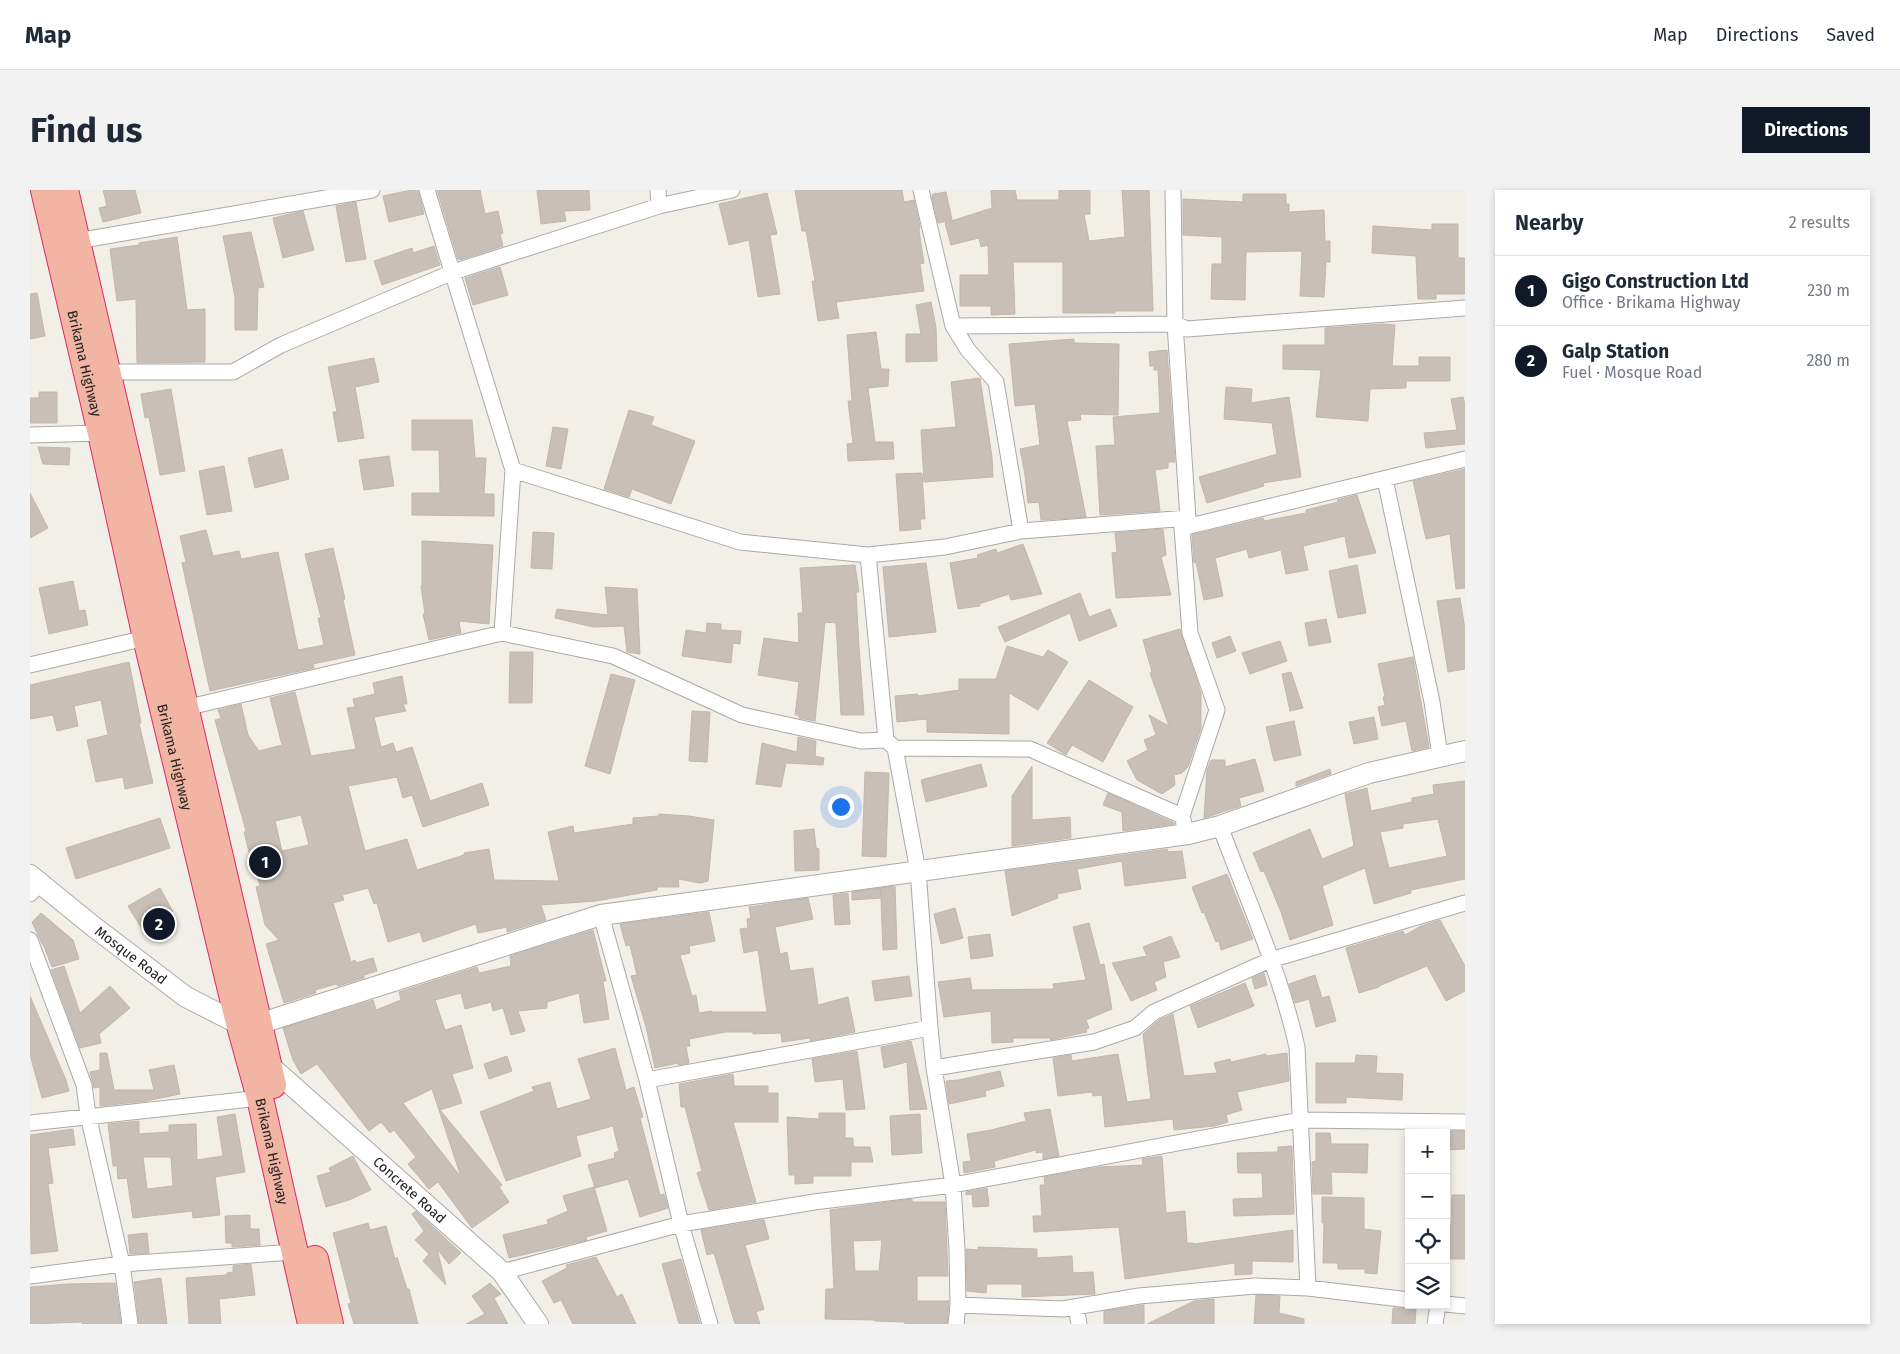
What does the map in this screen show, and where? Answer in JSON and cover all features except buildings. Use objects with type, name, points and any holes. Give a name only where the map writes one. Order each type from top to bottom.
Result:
[{"type":"highway","name":"Brikama Highway","points":[[44,190],[101,433],[124,491],[185,708],[213,873]]},
{"type":"highway","name":"Brikama Highway","points":[[65,190],[107,372],[146,638],[213,873],[249,1024],[260,1098],[311,1324]]},
{"type":"highway","name":"Brikama Highway","points":[[249,1024],[269,1065],[330,1324]]},
{"type":"street","points":[[77,242],[372,190]]},
{"type":"street","points":[[427,190],[513,470],[502,633]]},
{"type":"street","points":[[658,190],[659,206]]},
{"type":"street","points":[[107,372],[233,372],[281,345],[453,272],[659,206],[732,190]]},
{"type":"street","points":[[921,190],[953,326],[968,350],[996,382],[1021,531]]},
{"type":"street","points":[[1173,190],[1175,324],[1190,633],[1217,710],[1185,825]]},
{"type":"street","points":[[953,326],[1175,324],[1187,329],[1465,308]]},
{"type":"street","points":[[30,435],[101,433]]},
{"type":"street","points":[[513,470],[740,542],[868,555],[945,547],[1021,531],[1185,523],[1385,479],[1465,459]]},
{"type":"street","points":[[1385,479],[1432,702],[1440,756]]},
{"type":"street","points":[[868,555],[890,744],[918,871],[934,1068],[953,1185],[957,1250],[958,1305],[956,1324]]},
{"type":"street","points":[[185,708],[502,633],[613,656],[742,714],[861,741],[890,744],[1030,749],[1185,825]]},
{"type":"street","points":[[30,665],[146,638]]},
{"type":"street","points":[[249,1024],[274,1018],[601,915],[918,871],[1185,825],[1220,826],[1370,774],[1465,751]]},
{"type":"street","points":[[1220,826],[1292,1022],[1297,1047],[1308,1288]]},
{"type":"street","name":"Mosque Road","points":[[33,884],[186,997],[249,1024]]},
{"type":"street","points":[[934,1068],[1102,1039],[1135,1028],[1154,1012],[1270,960],[1465,903]]},
{"type":"street","points":[[601,915],[646,1080],[681,1224],[710,1324]]},
{"type":"street","points":[[30,940],[84,1085],[88,1116],[122,1264],[130,1324]]},
{"type":"street","points":[[646,1080],[930,1028]]},
{"type":"street","name":"Concrete Road","points":[[269,1065],[502,1272],[538,1324]]},
{"type":"street","points":[[30,1123],[260,1098]]},
{"type":"street","points":[[502,1272],[681,1224],[814,1202],[953,1185],[1300,1120],[1465,1122]]},
{"type":"street","points":[[30,1276],[122,1264],[295,1252]]},
{"type":"street","points":[[958,1305],[1063,1309],[1139,1296],[1246,1287],[1308,1288],[1405,1300]]},
{"type":"street","points":[[1450,1304],[1465,1306]]},
{"type":"street","points":[[1076,1307],[1079,1324]]},
{"type":"street","points":[[1435,1324],[1437,1309]]},
{"type":"place","name":"Gigo Construction Ltd","points":[[265,862]]},
{"type":"place","name":"Galp Station","points":[[159,924]]}]
